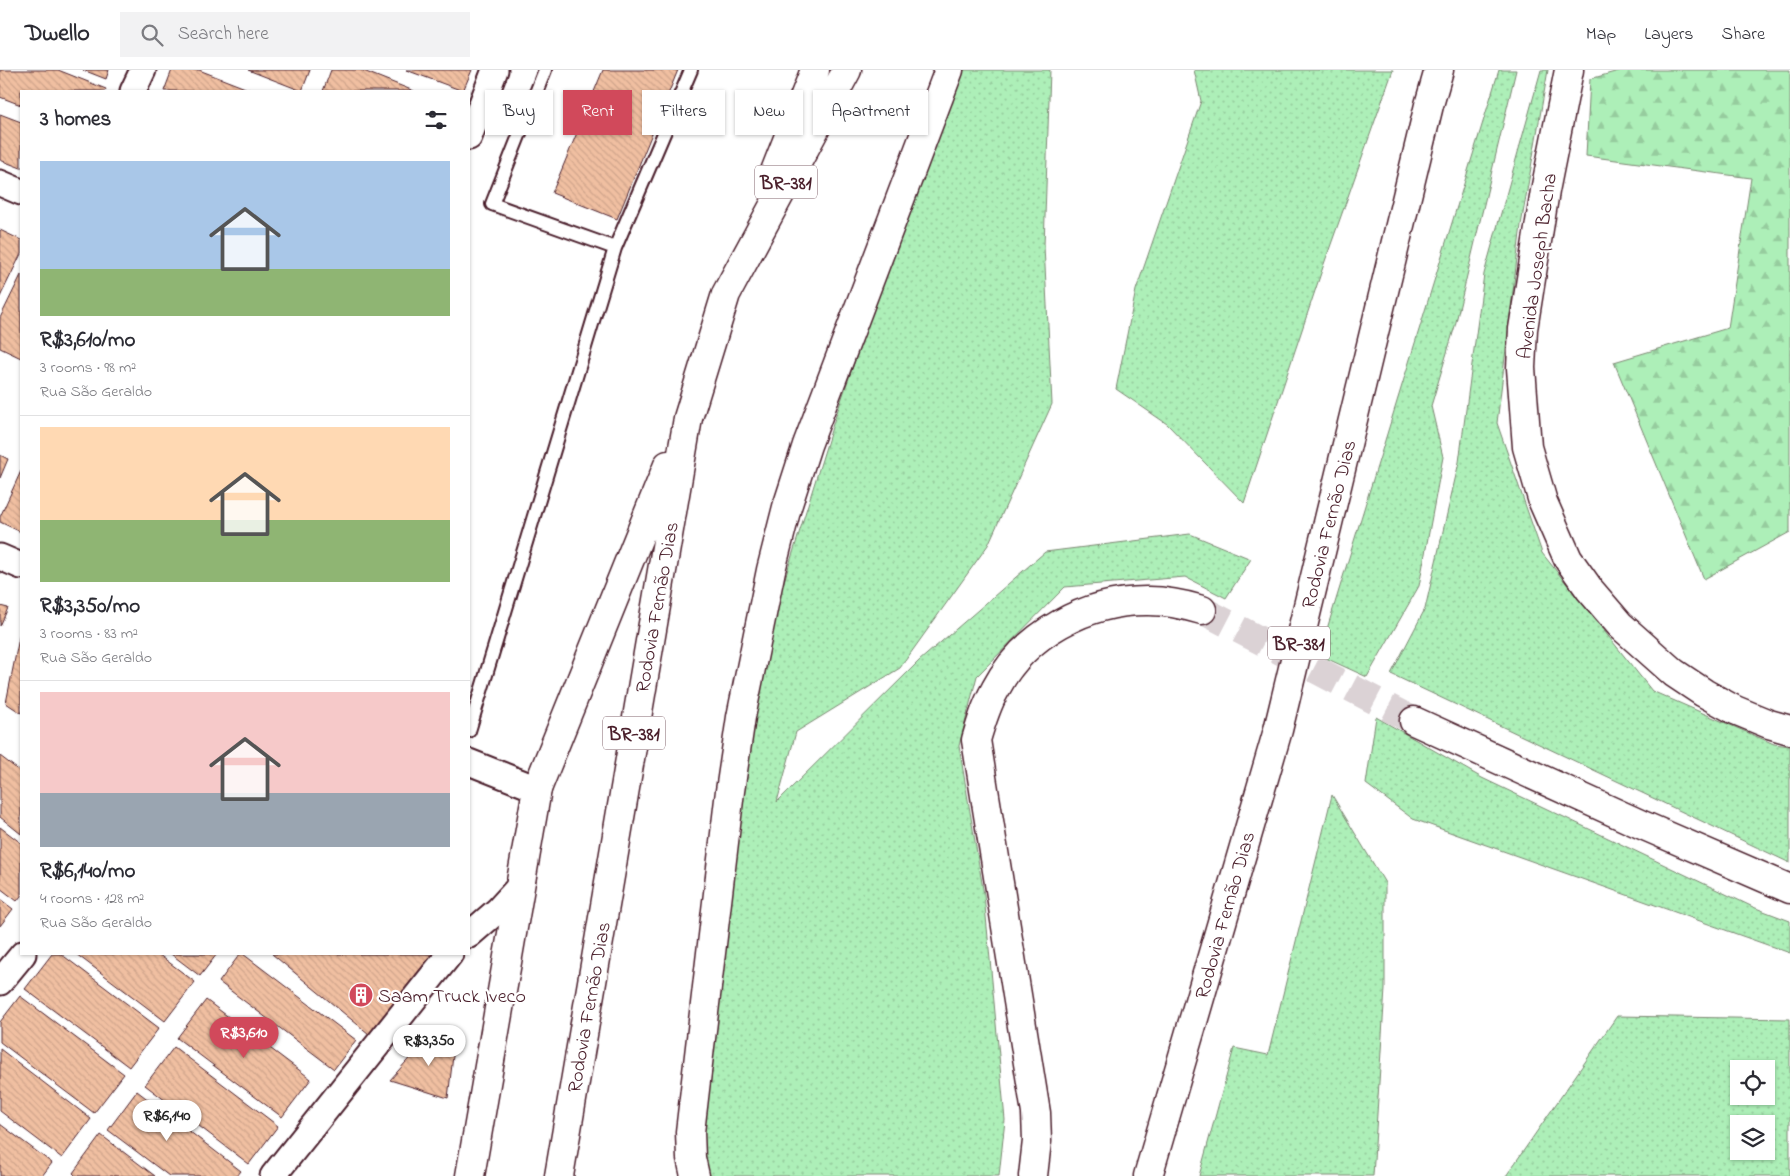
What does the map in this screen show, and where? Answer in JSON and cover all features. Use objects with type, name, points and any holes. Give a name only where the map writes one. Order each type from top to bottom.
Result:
[{"type":"main road","points":[[726,294],[815,70]]},
{"type":"main road","name":"Rodovia Fernão Dias","points":[[559,1176],[688,418],[726,294],[847,70]]},
{"type":"main road","points":[[695,1176],[691,1158],[690,1132],[730,791],[742,707],[771,570],[787,507],[807,445],[948,70]]},
{"type":"main road","points":[[1429,105],[1430,70]]},
{"type":"main road","name":"Rodovia Fernão Dias","points":[[1148,1176],[1278,730],[1439,70]]},
{"type":"main road","name":"Avenida Joseph Bacha","points":[[1569,70],[1545,191],[1523,329],[1521,368],[1527,447],[1542,502],[1568,559],[1590,590],[1620,625],[1674,673],[1704,693],[1735,710],[1769,724],[1790,730]]},
{"type":"main road","name":"BR-381","points":[[470,1176],[537,789],[688,418]]},
{"type":"main road","points":[[1033,1176],[1038,1141],[1036,1113],[976,740],[984,714],[995,689],[1010,666],[1044,634],[1074,616],[1099,607],[1124,602],[1177,603],[1202,610]]},
{"type":"main road","points":[[1414,721],[1640,824],[1790,889]]},
{"type":"street","points":[[133,90],[143,70]]},
{"type":"street","points":[[470,134],[495,70]]},
{"type":"street","points":[[0,183],[20,192]]},
{"type":"street","points":[[0,557],[20,566]]},
{"type":"street","points":[[470,762],[537,789]]},
{"type":"street","points":[[470,934],[498,910],[520,886]]},
{"type":"street","points":[[0,982],[22,955]]},
{"type":"street","points":[[273,1176],[449,955]]},
{"type":"lane","points":[[545,70],[492,204],[614,248]]},
{"type":"lane","points":[[470,727],[614,248],[691,70]]},
{"type":"green space","points":[[955,70],[1050,70],[1044,246],[1052,404],[988,545],[900,668],[796,732],[777,802],[919,661],[1045,552],[1190,534],[1251,559],[1226,598],[1185,577],[1065,587],[977,676],[959,746],[984,895],[1005,1120],[999,1176],[707,1176],[704,1131],[713,1038],[759,662],[833,424]]},
{"type":"green space","points":[[1194,70],[1393,70],[1324,264],[1244,503],[1167,424],[1116,389],[1136,290],[1201,101]]},
{"type":"green space","points":[[1499,70],[1516,70],[1455,326],[1431,406],[1443,457],[1419,586],[1367,677],[1319,655]]},
{"type":"green space","points":[[1541,70],[1548,70],[1521,225],[1497,423],[1542,553],[1652,691],[1774,744],[1790,746],[1790,863],[1391,674],[1425,609],[1459,462],[1484,274]]},
{"type":"green space","points":[[1622,70],[1790,70],[1790,532],[1704,579],[1614,362],[1728,328],[1751,178],[1586,156],[1590,79]]},
{"type":"green space","points":[[1376,717],[1482,778],[1753,907],[1790,921],[1790,953],[1413,819],[1366,784]]},
{"type":"green space","points":[[1332,795],[1385,883],[1385,989],[1373,1176],[1199,1176],[1234,1048],[1268,1055]]},
{"type":"green space","points":[[1617,1016],[1790,1019],[1790,1176],[1506,1176]]},
{"type":"building","points":[[0,70],[58,70],[106,89],[20,90],[20,105],[0,97]]},
{"type":"building","points":[[83,70],[109,70],[106,79]]},
{"type":"building","points":[[172,70],[199,70],[250,90],[164,90]]},
{"type":"building","points":[[248,70],[310,70],[302,90]]},
{"type":"building","points":[[331,70],[361,70],[411,90],[323,90]]},
{"type":"building","points":[[406,70],[472,70],[463,90]]},
{"type":"building","points":[[603,70],[678,70],[670,90],[642,90],[642,135],[651,135],[617,219],[552,193],[576,135],[632,135],[632,90],[595,90]]},
{"type":"building","points":[[0,114],[20,122],[20,168],[0,160]]},
{"type":"building","points":[[0,230],[20,240],[20,256],[0,297]]},
{"type":"building","points":[[20,277],[20,358],[0,348],[0,318]]},
{"type":"building","points":[[0,455],[8,459],[0,478]]},
{"type":"building","points":[[20,473],[20,532],[0,522],[0,517]]},
{"type":"building","points":[[0,606],[8,608],[0,626]]},
{"type":"building","points":[[20,633],[20,712],[6,703]]},
{"type":"building","points":[[0,756],[20,771],[20,833],[0,817]]},
{"type":"building","points":[[0,827],[20,842],[20,897],[17,901],[0,888]]},
{"type":"building","points":[[0,899],[13,909],[0,926]]},
{"type":"building","points":[[51,955],[62,955],[159,1028],[129,1067],[25,989]]},
{"type":"building","points":[[77,955],[159,955],[195,982],[165,1021]]},
{"type":"building","points":[[172,955],[216,955],[200,976]]},
{"type":"building","points":[[239,955],[244,955],[356,1040],[334,1069],[219,982]]},
{"type":"building","name":"Saam Truck Iveco","points":[[273,955],[432,955],[369,1034]]},
{"type":"building","points":[[20,996],[124,1074],[94,1113],[0,1042],[0,1022]]},
{"type":"building","points":[[206,1000],[311,1079],[282,1117],[177,1038]]},
{"type":"building","points":[[430,1035],[455,1039],[448,1098],[390,1080]]},
{"type":"building","points":[[174,1047],[278,1126],[249,1164],[145,1085]]},
{"type":"building","points":[[0,1049],[91,1119],[62,1158],[0,1111]]},
{"type":"building","points":[[137,1091],[241,1171],[237,1176],[169,1176],[108,1130]]},
{"type":"building","points":[[0,1124],[52,1163],[42,1176],[0,1176]]},
{"type":"building","points":[[101,1135],[155,1176],[76,1176],[73,1173]]},
{"type":"tunnel","points":[[1202,610],[1414,721]]},
{"type":"place","name":"Saam Truck Iveco","points":[[361,995]]}]
